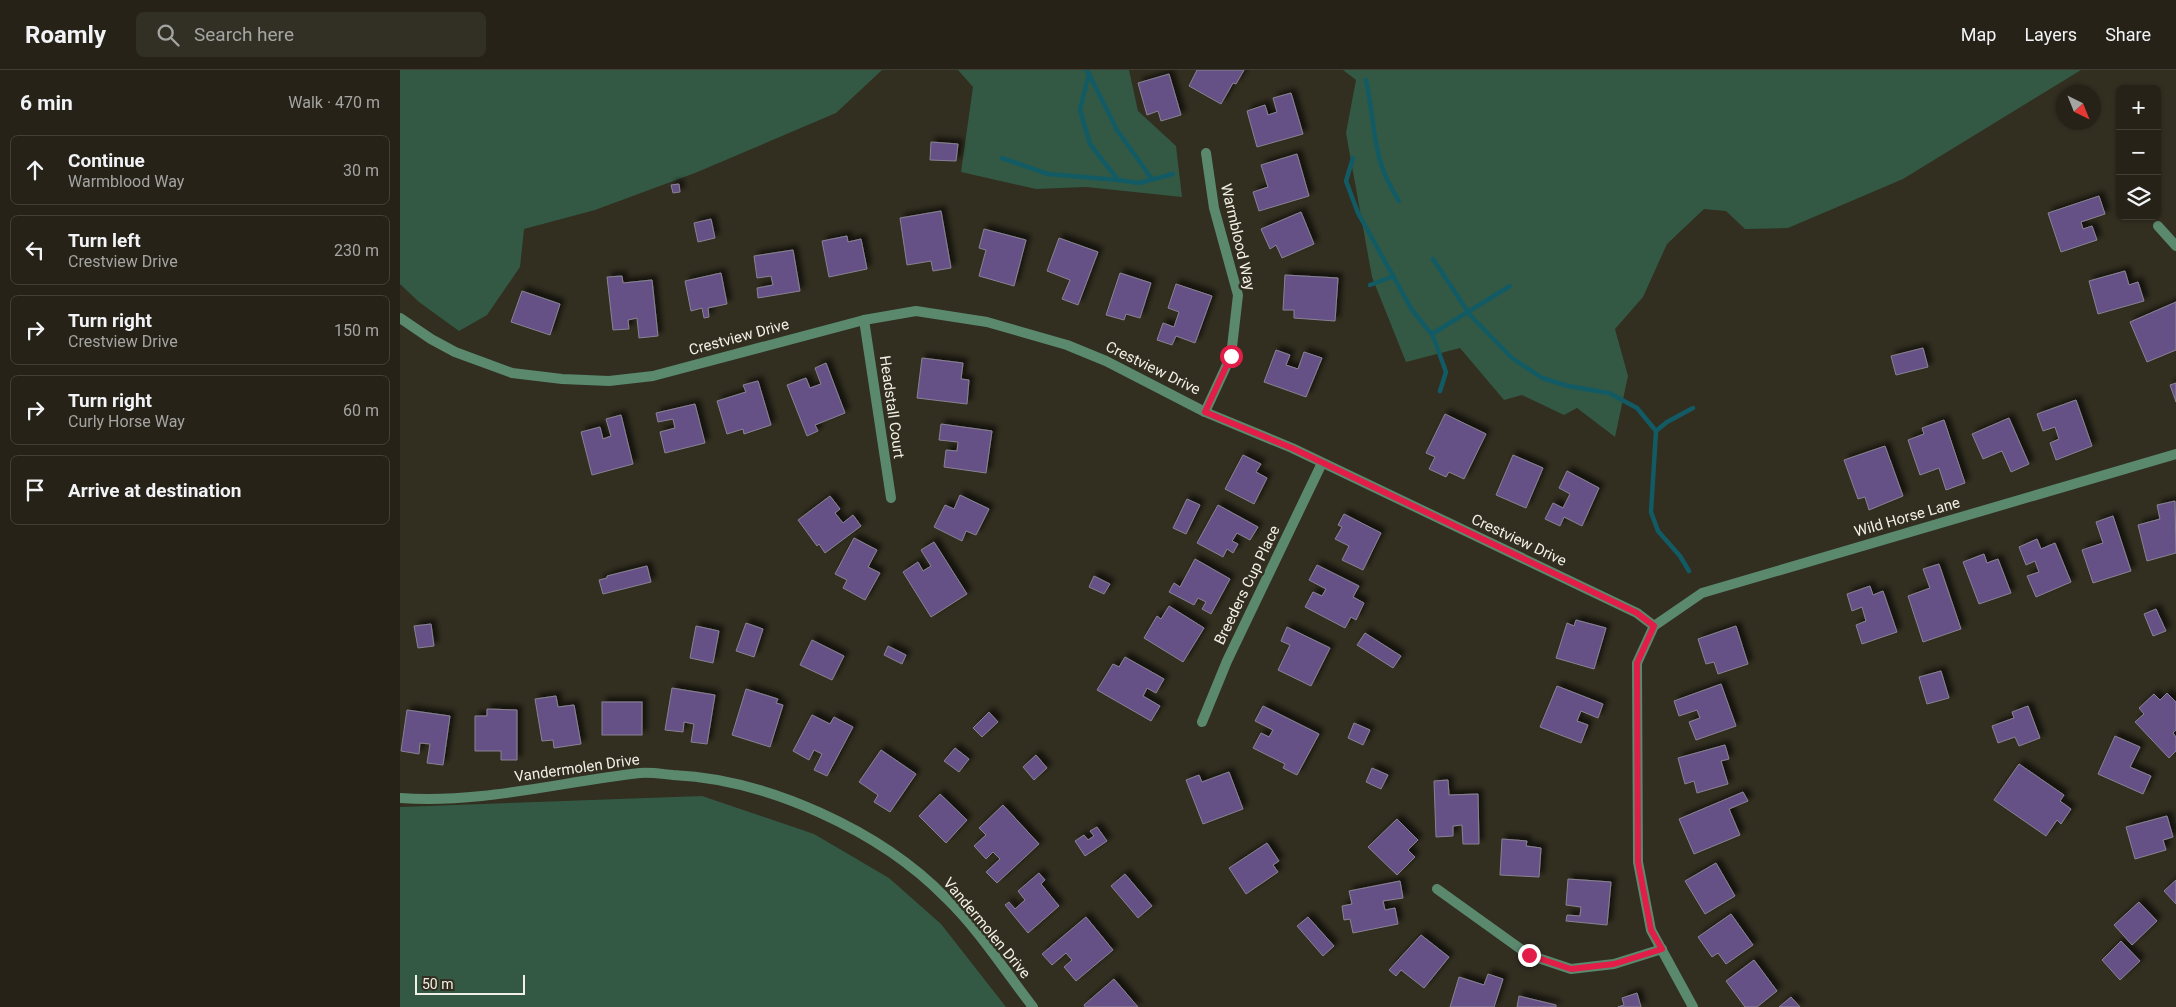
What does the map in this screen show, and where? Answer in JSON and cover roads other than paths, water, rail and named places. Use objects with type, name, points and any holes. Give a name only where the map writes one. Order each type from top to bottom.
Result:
[{"type":"street","name":"Warmblood Way","points":[[1205,412],[1231,356],[1238,295],[1214,208],[1206,153]]},
{"type":"street","points":[[2158,226],[2176,246]]},
{"type":"street","name":"Crestview Drive","points":[[400,318],[431,339],[455,352],[512,373],[562,379],[609,381],[654,376],[864,320],[916,311],[987,322],[1067,345],[1090,354],[1205,412],[1322,463],[1637,613],[1654,626]]},
{"type":"street","name":"Headstall Court","points":[[864,320],[891,498]]},
{"type":"street","name":"Wild Horse Lane","points":[[1654,626],[1702,593],[2176,454]]},
{"type":"street","name":"Breeders Cup Place","points":[[1202,722],[1228,661],[1322,463]]},
{"type":"street","points":[[1654,626],[1637,663],[1638,862],[1651,930],[1693,1007]]},
{"type":"street","name":"Vandermolen Drive","points":[[400,798],[482,797],[642,773],[700,776],[760,790],[821,813],[871,838],[913,867],[947,898],[1033,1007]]},
{"type":"street","points":[[1437,889],[1529,955],[1571,969],[1614,964],[1662,949]]},
{"type":"waterway","points":[[1086,70],[1089,74],[1080,110],[1090,144],[1118,180],[1139,183],[1173,174]]},
{"type":"waterway","points":[[1089,74],[1117,130],[1152,179]]},
{"type":"waterway","points":[[1366,80],[1376,142],[1383,171],[1399,201]]},
{"type":"waterway","points":[[1002,158],[1048,174],[1118,180]]},
{"type":"waterway","points":[[1353,158],[1346,181],[1358,213],[1412,310],[1433,336],[1446,372],[1440,391]]},
{"type":"waterway","points":[[1433,259],[1470,315],[1512,358],[1542,378],[1568,386],[1609,393],[1637,408],[1656,431],[1651,512],[1658,531],[1680,556],[1689,571]]},
{"type":"waterway","points":[[1370,285],[1394,276]]},
{"type":"waterway","points":[[1432,334],[1510,286]]},
{"type":"waterway","points":[[1656,431],[1667,422],[1693,408]]}]
